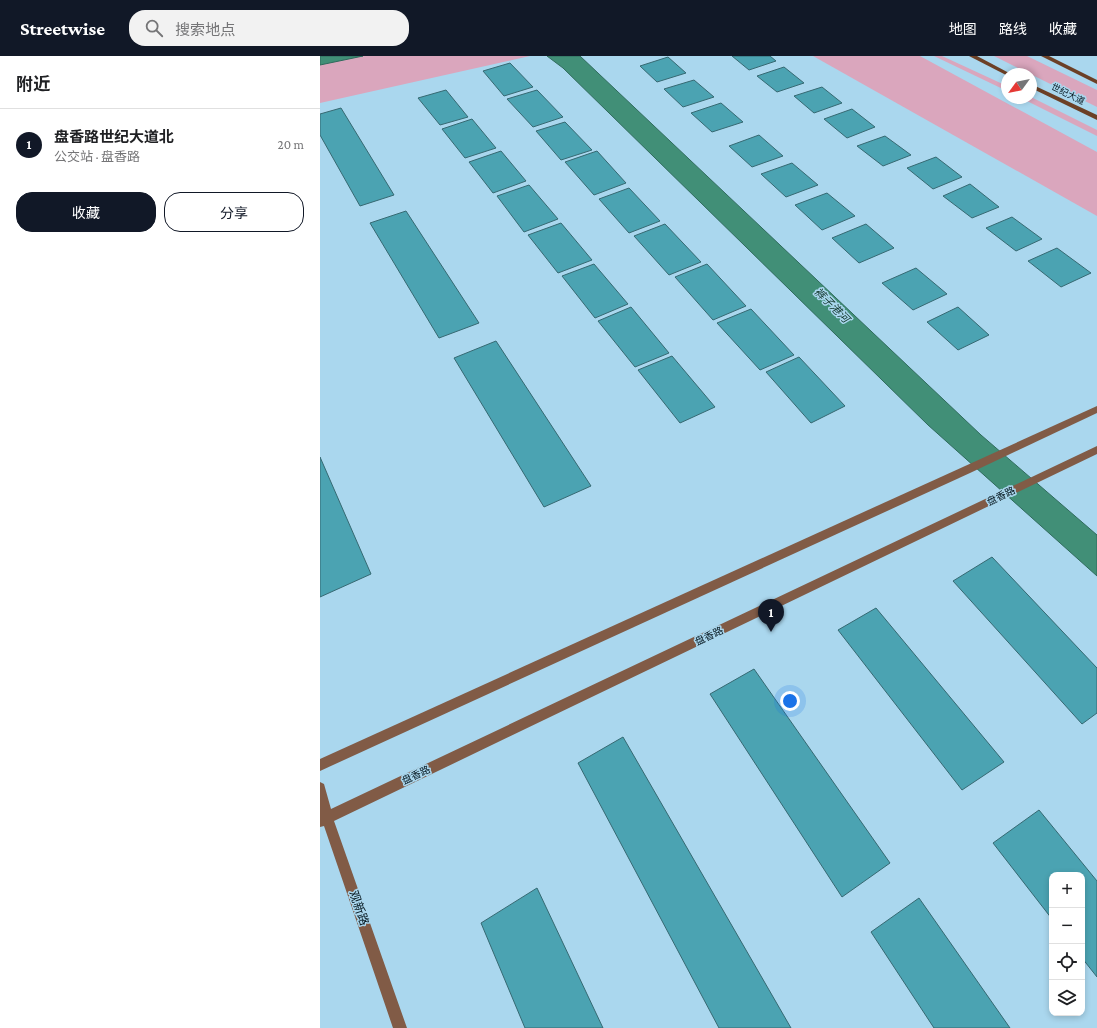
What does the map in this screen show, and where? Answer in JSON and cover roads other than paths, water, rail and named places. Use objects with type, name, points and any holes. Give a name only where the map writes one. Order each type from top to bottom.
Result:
[{"type":"main road","points":[[972,56],[1001,70]]},
{"type":"main road","points":[[1045,57],[1097,82]]},
{"type":"main road","name":"世纪大道","points":[[1037,89],[1097,118]]},
{"type":"street","points":[[320,765],[967,470],[1097,409]]},
{"type":"street","name":"盘香路","points":[[324,819],[1097,450]]},
{"type":"street","name":"观新路","points":[[320,788],[324,819],[400,1028]]},
{"type":"water","points":[[320,56],[363,56],[320,65]]},
{"type":"water","name":"裤子港河","points":[[547,56],[580,56],[981,435],[1097,535],[1097,576],[928,425],[563,68]]},
{"type":"place","name":"盘香路世纪大道北","points":[[771,632]]}]
